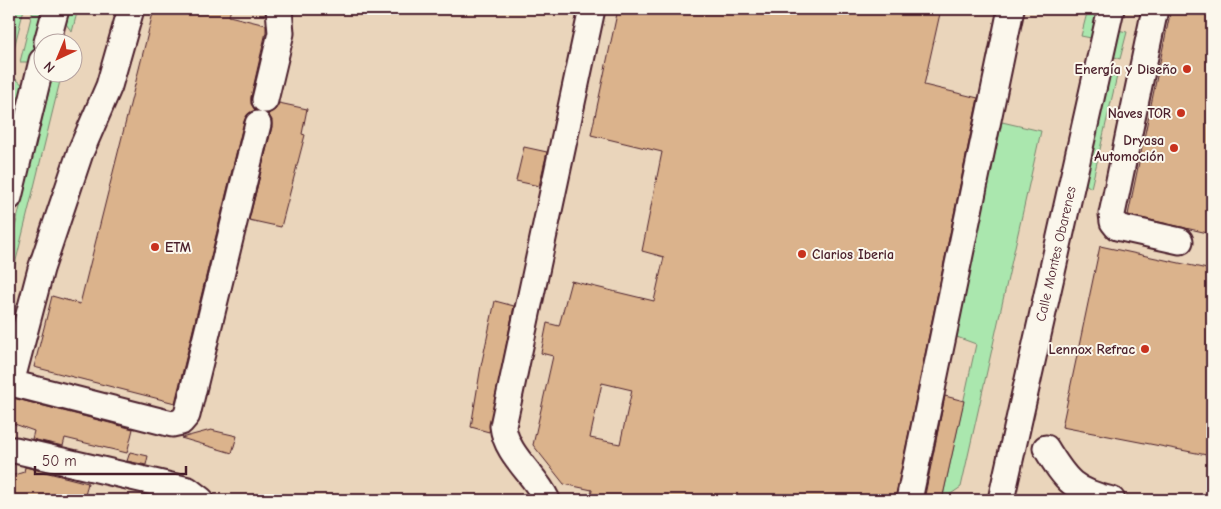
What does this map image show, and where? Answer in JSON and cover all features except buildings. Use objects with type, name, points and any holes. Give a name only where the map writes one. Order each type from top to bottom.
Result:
[{"type":"street","points":[[50,32],[56,9]]},
{"type":"street","points":[[131,9],[109,86],[80,153],[41,269],[10,382],[172,424],[181,422],[187,415],[258,124]]},
{"type":"street","points":[[264,100],[281,33],[279,9]]},
{"type":"street","points":[[547,500],[507,442],[503,426],[592,9]]},
{"type":"street","points":[[909,500],[1011,9]]},
{"type":"street","name":"Calle Montes Obarenes","points":[[1001,500],[1111,9]]},
{"type":"street","points":[[1155,9],[1135,74],[1107,204],[1112,222],[1117,227],[1180,241]]},
{"type":"street","points":[[9,197],[37,82]]},
{"type":"street","points":[[1046,448],[1070,482],[1088,498],[1112,500]]},
{"type":"street","points":[[9,450],[188,490],[201,500]]},
{"type":"shaded area","points":[[9,9],[1212,9],[1212,500],[9,500]]},
{"type":"green space","points":[[9,9],[24,9],[14,48],[9,46]]},
{"type":"green space","points":[[33,9],[44,9],[38,32],[32,32],[32,58],[27,62],[20,62]]},
{"type":"green space","points":[[70,9],[78,9],[72,32],[66,24]]},
{"type":"green space","points":[[1088,9],[1095,9],[1096,12],[1091,38],[1081,36]]},
{"type":"green space","points":[[1118,30],[1127,32],[1120,59],[1112,56]]},
{"type":"green space","points":[[1108,75],[1117,76],[1091,188],[1084,183]]},
{"type":"green space","points":[[16,79],[23,85],[9,146],[9,110]]},
{"type":"green space","points":[[51,82],[60,82],[9,289],[9,251]]},
{"type":"green space","points":[[1002,122],[1041,131],[961,487],[942,500],[976,344],[954,336]]},
{"type":"place","name":"Energía y Diseño","points":[[1187,69]]},
{"type":"place","name":"Naves TOR","points":[[1181,113]]},
{"type":"place","name":"Dryasa Automoción","points":[[1174,148]]},
{"type":"place","name":"ETM","points":[[155,247]]},
{"type":"place","name":"Clarios Iberia","points":[[802,254]]},
{"type":"place","name":"Lennox Refrac","points":[[1145,349]]}]
